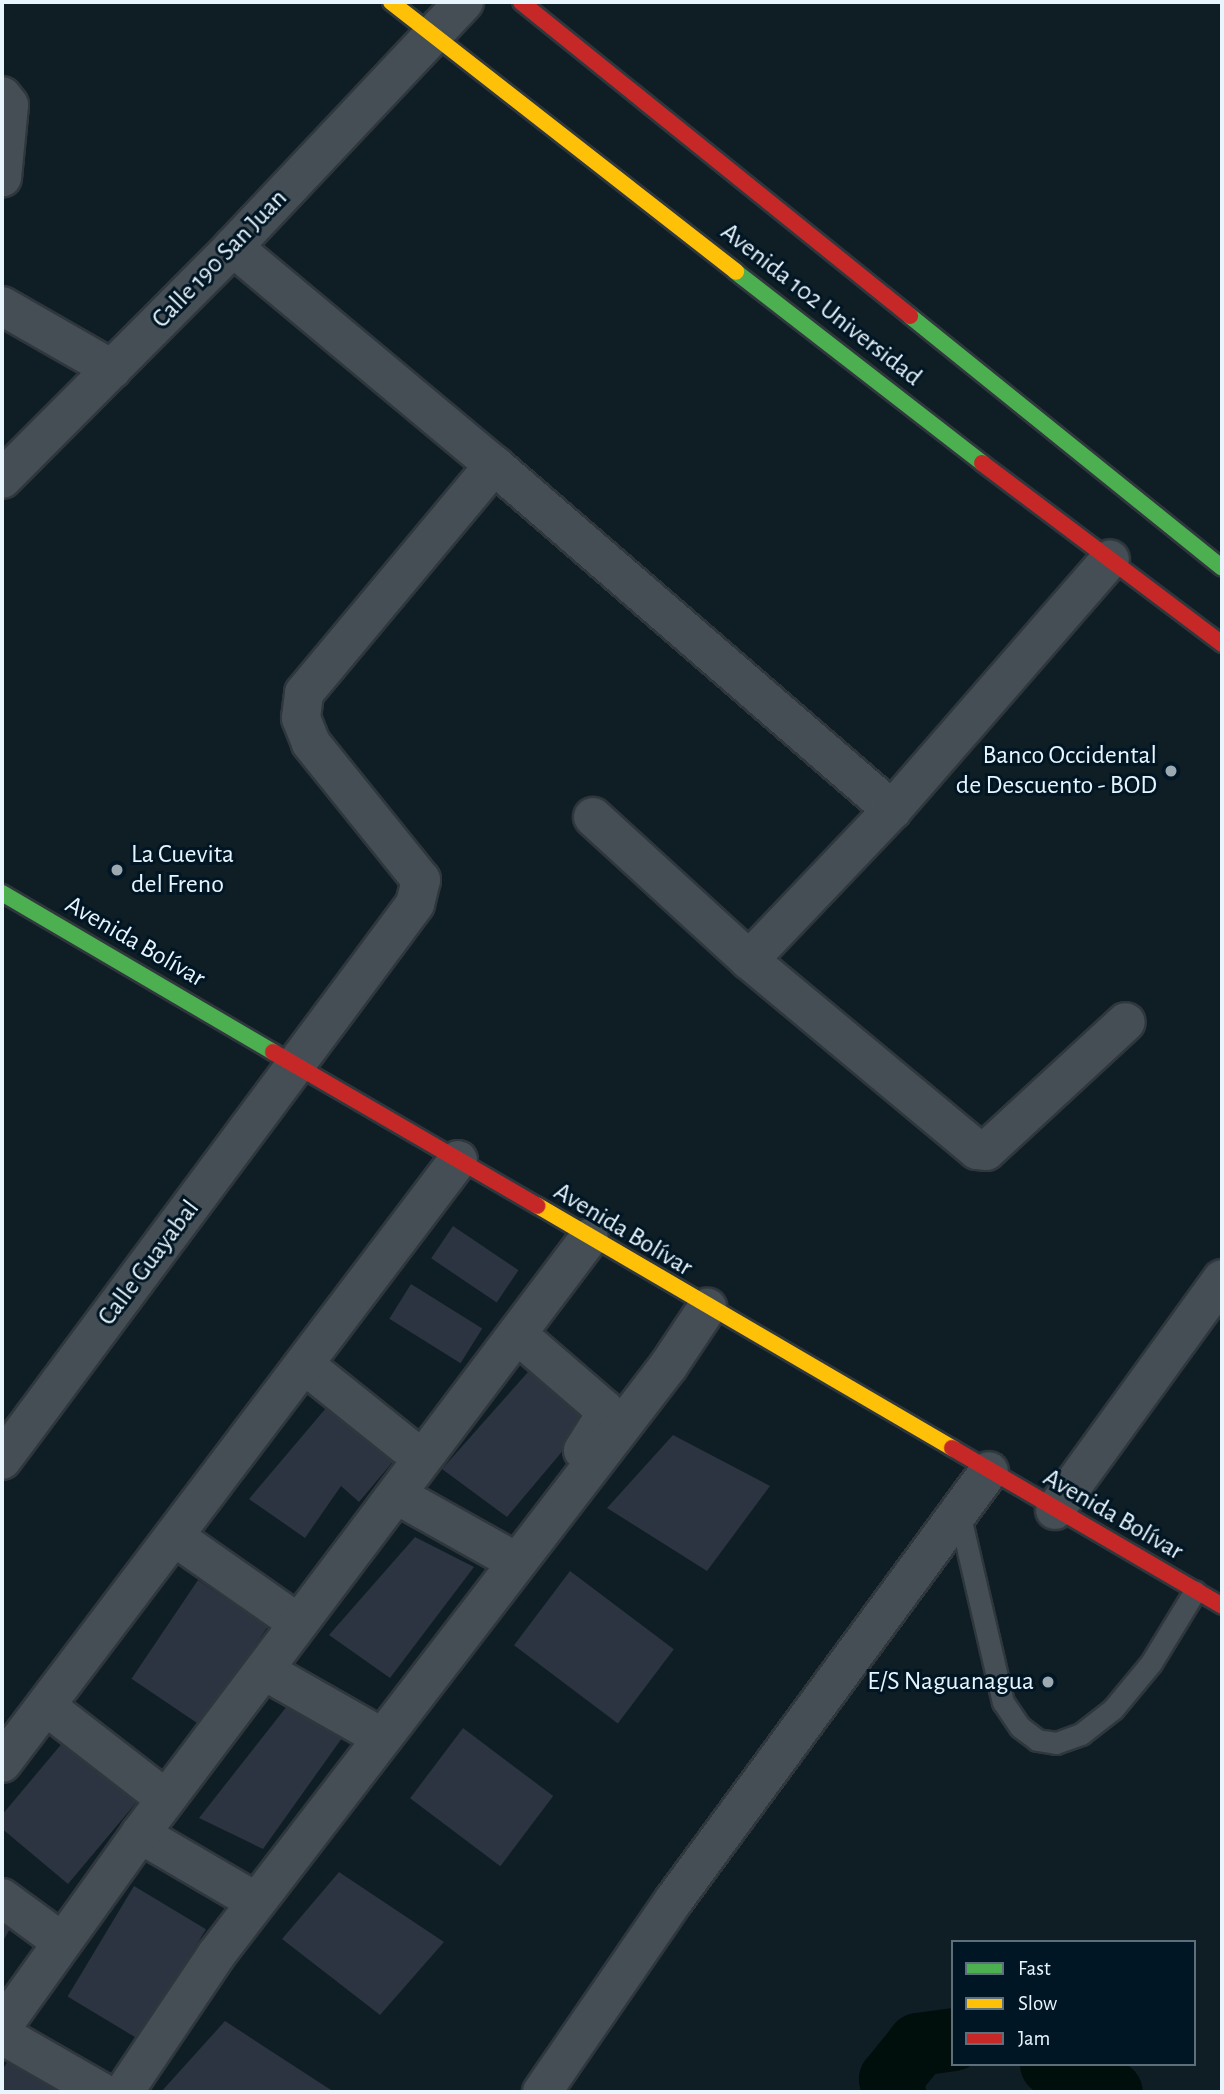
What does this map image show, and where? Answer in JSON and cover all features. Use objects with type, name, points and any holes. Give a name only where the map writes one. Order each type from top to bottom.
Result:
[{"type":"main road","name":"Avenida 102 Universidad","points":[[391,2],[1222,644]]},
{"type":"main road","name":"Avenida 102 Universidad","points":[[521,2],[1222,568]]},
{"type":"main road","name":"Avenida Bolívar","points":[[2,892],[707,1308],[1222,1606]]},
{"type":"street","name":"Calle 190 San Juan","points":[[2,479],[233,247],[464,2]]},
{"type":"street","points":[[2,96],[9,105],[2,178]]},
{"type":"street","points":[[233,247],[494,465],[892,810]]},
{"type":"street","points":[[2,306],[112,369]]},
{"type":"street","name":"Calle Guayabal","points":[[2,1460],[415,904],[421,880],[311,743],[301,718],[304,693],[494,465]]},
{"type":"street","points":[[748,960],[892,810],[1110,559]]},
{"type":"street","points":[[593,817],[748,960],[980,1151],[986,1151],[1126,1022]]},
{"type":"street","points":[[2,1763],[306,1366],[458,1160]]},
{"type":"street","points":[[2,2027],[140,1835],[517,1334],[549,1297],[580,1233]]},
{"type":"street","points":[[2,1995],[153,1789],[253,1663],[406,1446],[580,1233]]},
{"type":"street","points":[[1055,1510],[1222,1279]]},
{"type":"street","points":[[124,2092],[216,1955],[669,1365],[707,1308]]},
{"type":"street","points":[[2,2035],[102,2092],[369,1730],[568,1471],[604,1414],[542,1352],[517,1334]]},
{"type":"street","points":[[306,1366],[406,1446]]},
{"type":"street","points":[[542,2092],[674,1900],[989,1471]]},
{"type":"street","points":[[397,1494],[502,1554]]},
{"type":"street","points":[[175,1537],[285,1614]]},
{"type":"street","points":[[265,1671],[369,1730]]},
{"type":"street","points":[[46,1706],[153,1789]]},
{"type":"street","points":[[140,1835],[246,1896]]},
{"type":"street","points":[[2,1898],[47,1931]]},
{"type":"lane","points":[[959,1511],[1003,1702],[1020,1727],[1037,1740],[1056,1743],[1081,1734],[1113,1709],[1151,1663],[1195,1591]]},
{"type":"building","points":[[453,1226],[518,1270],[497,1303],[431,1258]]},
{"type":"building","points":[[411,1284],[482,1329],[461,1363],[389,1319]]},
{"type":"building","points":[[528,1372],[598,1409],[507,1517],[442,1469]]},
{"type":"building","points":[[326,1408],[396,1458],[359,1502],[341,1486],[305,1538],[249,1499]]},
{"type":"building","points":[[673,1435],[770,1486],[707,1571],[607,1508]]},
{"type":"building","points":[[415,1537],[474,1567],[390,1678],[329,1635]]},
{"type":"building","points":[[570,1571],[674,1649],[618,1724],[514,1645]]},
{"type":"building","points":[[198,1580],[268,1627],[201,1726],[131,1679]]},
{"type":"building","points":[[291,1701],[342,1738],[263,1849],[199,1818]]},
{"type":"building","points":[[463,1728],[553,1796],[500,1866],[410,1798]]},
{"type":"building","points":[[64,1741],[137,1802],[68,1884],[2,1829],[2,1815]]},
{"type":"building","points":[[339,1872],[444,1942],[380,2015],[282,1939]]},
{"type":"building","points":[[134,1886],[206,1929],[140,2040],[68,1997]]},
{"type":"building","points":[[2,1921],[11,1927],[2,1943]]},
{"type":"building","points":[[225,2021],[331,2090],[161,2092]]},
{"type":"building","points":[[10,2058],[68,2092],[2,2092],[2,2070]]},
{"type":"waterway","points":[[894,2092],[890,2079],[918,2044],[951,2039]]},
{"type":"waterway","points":[[1055,2066],[1111,2092]]},
{"type":"traffic: fast","points":[[736,272],[982,463]]},
{"type":"traffic: fast","points":[[910,316],[1222,568]]},
{"type":"traffic: fast","points":[[2,893],[273,1052]]},
{"type":"traffic: slow","points":[[391,2],[736,272]]},
{"type":"traffic: slow","points":[[538,1206],[952,1448]]},
{"type":"traffic: jam","points":[[521,2],[910,316]]},
{"type":"traffic: jam","points":[[982,463],[1222,644]]},
{"type":"traffic: jam","points":[[273,1052],[538,1206]]},
{"type":"traffic: jam","points":[[952,1448],[1222,1606]]},
{"type":"place","name":"Banco Occidental de Descuento - BOD","points":[[1171,771]]},
{"type":"place","name":"La Cuevita del Freno","points":[[117,870]]},
{"type":"place","name":"E/S Naguanagua","points":[[1048,1682]]}]
